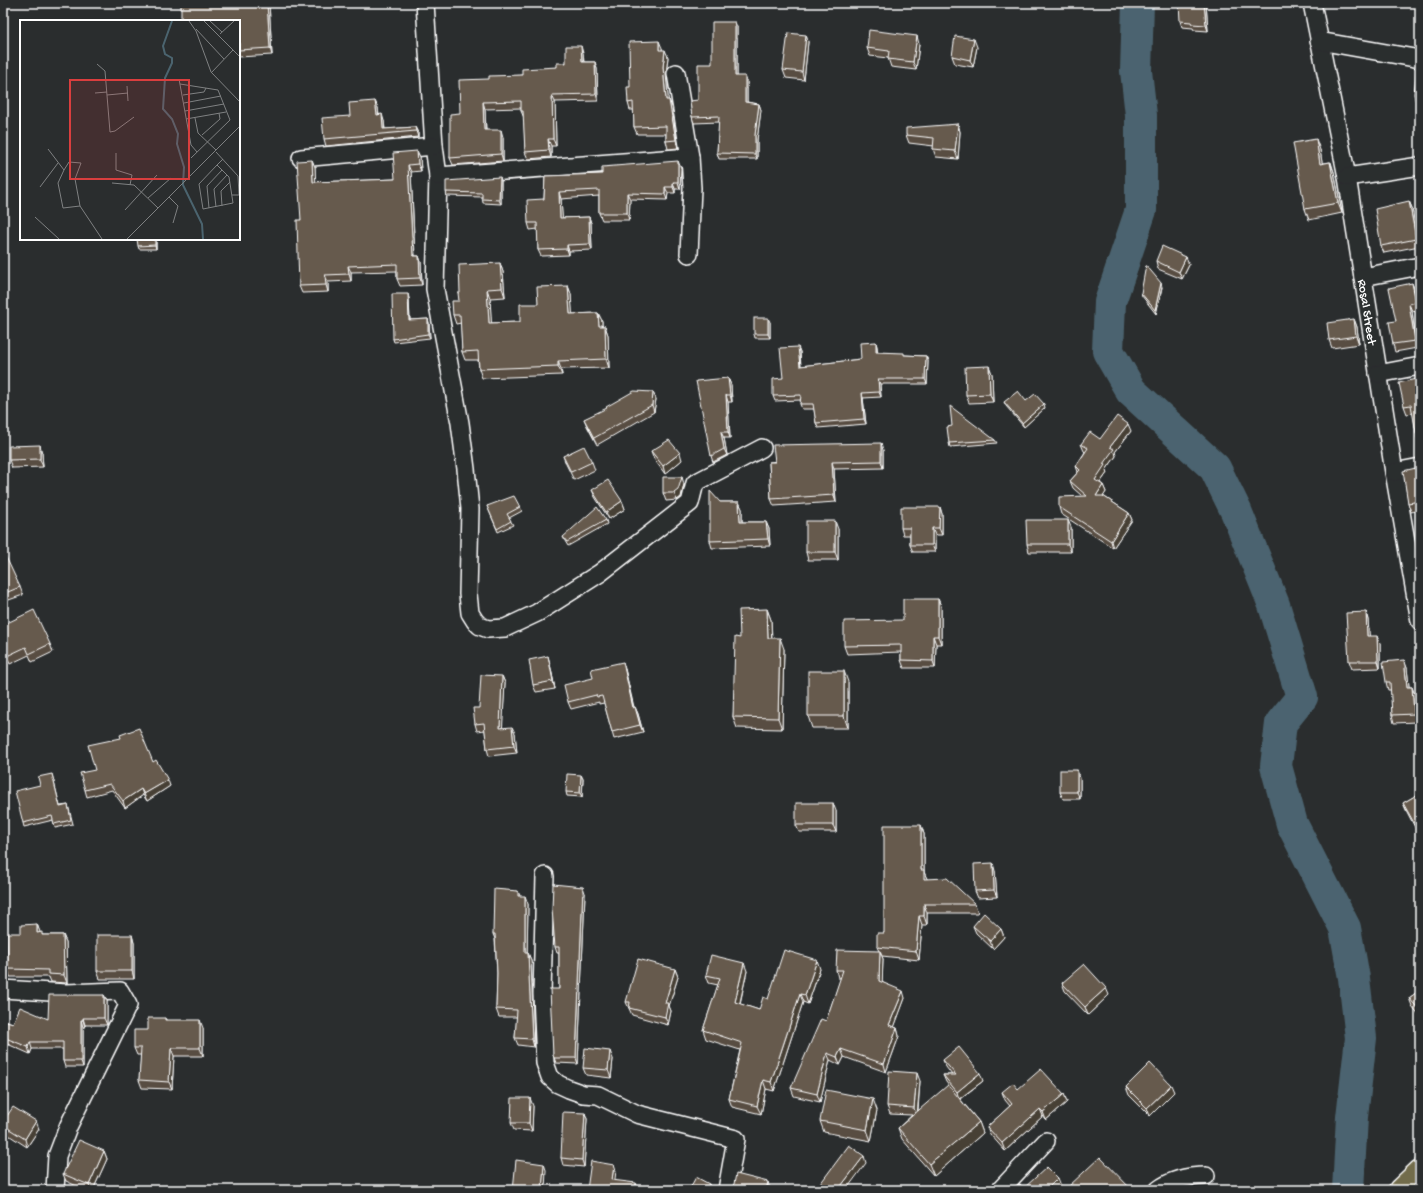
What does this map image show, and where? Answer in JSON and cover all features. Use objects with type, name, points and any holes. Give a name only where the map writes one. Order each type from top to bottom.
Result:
[{"type":"highway","points":[[1400,1190],[1420,1171]]},
{"type":"street","points":[[425,3],[434,146],[438,176],[435,289],[460,423],[466,469],[470,509],[468,594],[470,613],[480,626],[488,629],[505,628],[537,613],[600,573],[690,503],[695,483],[762,448]]},
{"type":"street","name":"Rosal Street","points":[[1312,3],[1347,177],[1394,472],[1420,621]]},
{"type":"street","points":[[1319,42],[1420,59]]},
{"type":"street","points":[[676,73],[690,157],[692,188],[689,254]]},
{"type":"street","points":[[301,158],[434,146]]},
{"type":"street","points":[[438,176],[690,157]]},
{"type":"street","points":[[1347,177],[1420,166]]},
{"type":"street","points":[[1363,277],[1420,266]]},
{"type":"street","points":[[1378,374],[1420,366]]},
{"type":"street","points":[[1394,472],[1420,467]]},
{"type":"street","points":[[545,876],[542,994],[545,1063],[550,1076],[558,1084],[568,1089],[583,1094],[598,1095],[637,1114],[736,1139],[727,1190]]},
{"type":"street","points":[[3,989],[66,993],[120,991],[128,1005],[68,1127],[57,1156],[56,1190]]},
{"type":"street","points":[[1000,1190],[1046,1141]]},
{"type":"street","points":[[1158,1190],[1171,1182],[1182,1178],[1206,1176]]},
{"type":"building","points":[[181,3],[267,3],[270,48],[240,50],[240,20],[181,20]]},
{"type":"building","points":[[1179,3],[1204,3],[1206,25],[1180,21]]},
{"type":"building","points":[[712,22],[735,22],[735,76],[745,76],[745,102],[759,104],[755,135],[755,154],[717,153],[719,116],[692,117],[690,101],[698,100],[698,64],[712,64]]},
{"type":"building","points":[[869,30],[917,36],[913,62],[888,59],[889,51],[867,48]]},
{"type":"building","points":[[788,33],[806,35],[802,72],[783,70]]},
{"type":"building","points":[[955,36],[974,39],[970,60],[952,56]]},
{"type":"building","points":[[659,41],[659,50],[665,50],[663,67],[666,100],[669,100],[676,140],[666,141],[666,126],[634,127],[633,102],[628,103],[627,87],[630,87],[629,42]]},
{"type":"building","points":[[566,46],[581,46],[582,62],[595,62],[596,94],[552,95],[553,139],[548,139],[549,150],[525,152],[523,111],[521,111],[521,101],[483,102],[484,130],[501,130],[501,154],[450,158],[450,114],[460,113],[459,80],[489,79],[489,76],[522,75],[522,69],[557,67],[557,63],[566,63]]},
{"type":"building","points":[[1417,67],[1420,67],[1420,122],[1414,94]]},
{"type":"building","points":[[375,101],[377,115],[382,114],[383,129],[415,127],[416,131],[324,139],[322,118],[350,116],[349,103]]},
{"type":"building","points":[[958,124],[955,151],[933,149],[934,138],[906,135],[906,128]]},
{"type":"building","points":[[1316,139],[1320,164],[1330,162],[1338,203],[1305,209],[1293,143]]},
{"type":"building","points":[[417,151],[418,164],[408,165],[413,256],[419,256],[420,278],[397,279],[397,264],[348,266],[349,274],[325,275],[326,285],[299,286],[297,220],[301,220],[297,161],[312,160],[313,182],[395,179],[393,153]]},
{"type":"building","points":[[678,161],[678,182],[673,182],[673,187],[665,187],[665,194],[627,193],[627,213],[599,213],[599,190],[559,192],[560,218],[589,217],[590,244],[567,245],[567,249],[538,250],[537,223],[528,223],[527,200],[544,199],[545,176],[602,174],[602,167]]},
{"type":"building","points":[[500,177],[499,200],[482,199],[482,193],[446,192],[446,181]]},
{"type":"building","points":[[1409,201],[1416,239],[1381,246],[1375,209]]},
{"type":"building","points":[[137,240],[155,240],[155,245],[138,246]]},
{"type":"building","points":[[1162,246],[1186,257],[1179,272],[1156,261]]},
{"type":"building","points":[[500,263],[502,288],[487,289],[489,323],[520,322],[520,304],[538,304],[537,287],[568,286],[570,314],[598,313],[599,326],[605,326],[606,359],[558,361],[558,366],[479,369],[478,351],[462,352],[460,315],[453,315],[452,301],[459,301],[458,293],[460,293],[459,265]]},
{"type":"building","points":[[1146,265],[1161,283],[1155,310],[1141,293]]},
{"type":"building","points":[[1412,283],[1416,302],[1409,304],[1415,341],[1393,344],[1389,322],[1396,321],[1389,288]]},
{"type":"building","points":[[392,294],[408,294],[409,320],[428,319],[428,334],[393,339]]},
{"type":"building","points":[[754,318],[768,318],[768,334],[754,334]]},
{"type":"building","points":[[1354,319],[1356,336],[1329,340],[1327,323]]},
{"type":"building","points":[[876,342],[876,352],[904,353],[904,355],[926,356],[925,379],[878,379],[879,392],[862,393],[864,419],[816,423],[813,404],[800,404],[801,395],[773,396],[773,379],[783,378],[780,348],[798,347],[800,366],[861,359],[860,343]]},
{"type":"building","points":[[989,366],[990,394],[966,395],[965,367]]},
{"type":"building","points":[[728,378],[730,395],[726,395],[728,432],[721,432],[724,449],[711,456],[696,381]]},
{"type":"building","points":[[1420,378],[1420,437],[1417,438],[1411,405],[1404,406],[1399,383]]},
{"type":"building","points":[[634,391],[653,392],[652,405],[594,438],[584,419],[607,408],[606,407]]},
{"type":"building","points":[[1018,391],[1026,401],[1035,394],[1044,404],[1022,423],[1004,402]]},
{"type":"building","points":[[950,406],[995,440],[949,443],[947,427],[952,426]]},
{"type":"building","points":[[1117,416],[1128,424],[1110,447],[1114,449],[1103,464],[1105,465],[1095,480],[1103,485],[1096,496],[1103,496],[1129,513],[1111,541],[1059,507],[1059,497],[1087,496],[1070,481],[1080,470],[1076,466],[1088,448],[1081,444],[1090,432],[1100,439]]},
{"type":"building","points":[[669,440],[680,453],[663,466],[651,451]]},
{"type":"building","points":[[881,443],[881,461],[832,462],[834,495],[771,499],[769,462],[775,462],[773,445]]},
{"type":"building","points":[[40,445],[40,459],[9,460],[9,446]]},
{"type":"building","points":[[584,446],[592,462],[571,472],[563,456]]},
{"type":"building","points":[[1420,467],[1420,501],[1408,503],[1403,471]]},
{"type":"building","points":[[663,477],[682,477],[678,490],[674,493],[663,493]]},
{"type":"building","points":[[608,480],[622,501],[606,512],[592,490]]},
{"type":"building","points":[[710,491],[720,502],[739,502],[740,522],[766,522],[768,539],[710,541]]},
{"type":"building","points":[[514,496],[520,507],[507,514],[511,521],[497,529],[487,506]]},
{"type":"building","points":[[597,507],[606,520],[567,542],[563,537]]},
{"type":"building","points":[[901,507],[940,507],[939,528],[932,528],[932,545],[910,545],[910,528],[901,528]]},
{"type":"building","points":[[1026,520],[1068,520],[1068,544],[1027,544]]},
{"type":"building","points":[[806,521],[835,521],[835,552],[806,552]]},
{"type":"building","points":[[1420,539],[1420,553],[1417,540]]},
{"type":"building","points":[[6,557],[20,587],[3,594],[3,558]]},
{"type":"building","points":[[903,599],[938,599],[938,636],[933,636],[933,661],[901,660],[901,645],[844,646],[844,621],[903,620]]},
{"type":"building","points":[[767,609],[768,638],[780,638],[778,718],[733,717],[735,637],[740,638],[739,610]]},
{"type":"building","points":[[34,610],[50,644],[29,654],[26,647],[7,656],[3,647],[3,625]]},
{"type":"building","points":[[1366,612],[1367,636],[1377,636],[1378,661],[1349,661],[1346,613]]},
{"type":"building","points":[[548,656],[553,681],[533,685],[529,660]]},
{"type":"building","points":[[1404,660],[1407,687],[1412,687],[1414,714],[1392,715],[1390,682],[1386,682],[1383,662]]},
{"type":"building","points":[[623,662],[633,708],[635,707],[640,725],[612,732],[602,696],[597,697],[596,695],[568,702],[564,685],[593,678],[591,669]]},
{"type":"building","points":[[808,671],[844,671],[844,716],[808,716]]},
{"type":"building","points":[[481,675],[502,676],[500,728],[512,727],[514,746],[487,749],[484,723],[475,724],[473,708],[479,708]]},
{"type":"building","points":[[139,728],[153,762],[156,760],[168,780],[144,794],[141,789],[123,801],[110,784],[85,790],[80,773],[95,770],[88,745],[121,738],[120,735]]},
{"type":"building","points":[[1060,770],[1077,770],[1077,792],[1060,792]]},
{"type":"building","points":[[52,774],[60,807],[68,805],[71,820],[54,824],[52,816],[23,823],[15,791],[40,785],[38,777]]},
{"type":"building","points":[[567,774],[581,775],[580,793],[566,792]]},
{"type":"building","points":[[1420,793],[1420,831],[1419,832],[1403,803]]},
{"type":"building","points":[[796,803],[833,803],[833,825],[796,825]]},
{"type":"building","points":[[884,825],[921,825],[921,870],[924,870],[924,879],[947,878],[975,904],[924,904],[924,916],[919,916],[916,951],[877,947],[877,933],[884,933]]},
{"type":"building","points":[[993,863],[994,890],[975,891],[974,864]]},
{"type":"building","points":[[553,884],[583,887],[576,1058],[554,1058],[553,1055],[550,989],[559,989],[559,947],[555,947],[552,909]]},
{"type":"building","points":[[494,889],[518,891],[518,896],[525,896],[525,953],[528,953],[532,1039],[515,1038],[517,1010],[496,1009],[497,973],[495,934],[493,934]]},
{"type":"building","points":[[984,913],[1001,929],[990,941],[973,926]]},
{"type":"building","points":[[37,924],[37,933],[42,932],[42,935],[63,935],[64,975],[48,974],[48,970],[8,969],[7,933],[21,933],[21,925]]},
{"type":"building","points":[[97,935],[132,935],[132,971],[97,971]]},
{"type":"building","points":[[784,950],[817,960],[805,995],[800,994],[771,1082],[763,1080],[757,1106],[729,1099],[742,1043],[703,1030],[720,978],[706,975],[711,955],[744,963],[735,1002],[759,1010],[763,997],[768,999]]},
{"type":"building","points":[[837,950],[880,951],[879,981],[903,991],[889,1025],[897,1028],[884,1064],[841,1049],[837,1057],[827,1053],[817,1094],[791,1088],[821,1019],[826,1021],[843,970],[836,970]]},
{"type":"building","points":[[638,959],[675,969],[665,1003],[668,1003],[665,1017],[629,1008],[630,1002],[626,1002]]},
{"type":"building","points":[[1084,964],[1106,988],[1085,1007],[1062,983]]},
{"type":"building","points":[[1420,990],[1420,1011],[1409,998]]},
{"type":"building","points":[[49,995],[104,995],[104,1018],[83,1018],[83,1020],[81,1020],[81,1061],[63,1061],[63,1042],[30,1042],[28,1047],[3,1037],[3,1020],[13,1023],[20,1007],[48,1019]]},
{"type":"building","points":[[148,1018],[165,1018],[165,1020],[200,1020],[200,1048],[171,1048],[169,1082],[139,1080],[141,1048],[134,1048],[134,1030],[148,1030]]},
{"type":"building","points":[[959,1047],[980,1073],[957,1092],[943,1075],[956,1075],[943,1060]]},
{"type":"building","points":[[585,1048],[610,1051],[608,1070],[583,1068]]},
{"type":"building","points":[[1150,1063],[1171,1085],[1147,1108],[1126,1087]]},
{"type":"building","points":[[1041,1069],[1064,1094],[1043,1112],[1040,1109],[1002,1143],[987,1127],[1012,1104],[1002,1092],[1013,1083],[1018,1089]]},
{"type":"building","points":[[889,1071],[917,1073],[914,1108],[887,1106]]},
{"type":"building","points":[[948,1085],[979,1122],[929,1164],[898,1128]]},
{"type":"building","points":[[826,1090],[873,1099],[867,1130],[820,1121]]},
{"type":"building","points":[[512,1098],[530,1098],[529,1123],[511,1123]]},
{"type":"building","points":[[13,1107],[36,1121],[25,1139],[3,1125],[3,1122]]},
{"type":"building","points":[[563,1112],[585,1113],[582,1160],[561,1158]]},
{"type":"building","points":[[79,1140],[104,1151],[89,1185],[63,1174]]},
{"type":"building","points":[[849,1145],[864,1156],[838,1190],[809,1190],[813,1185],[817,1188]]},
{"type":"building","points":[[1100,1157],[1132,1190],[1071,1190],[1068,1187]]},
{"type":"building","points":[[516,1160],[544,1164],[542,1190],[513,1190]]},
{"type":"building","points":[[591,1161],[614,1165],[612,1180],[636,1183],[635,1190],[587,1190]]},
{"type":"building","points":[[1047,1167],[1058,1178],[1046,1190],[1014,1190],[1020,1184],[1024,1188]]},
{"type":"building","points":[[736,1174],[768,1182],[766,1190],[729,1190],[734,1184]]},
{"type":"building","points":[[696,1177],[709,1184],[706,1190],[689,1190]]},
{"type":"waterway","points":[[1138,3],[1136,71],[1141,115],[1141,210],[1110,302],[1108,351],[1131,391],[1215,468],[1236,511],[1274,605],[1302,697],[1281,723],[1276,766],[1292,824],[1345,928],[1354,978],[1361,1038],[1352,1117],[1348,1190]]}]
